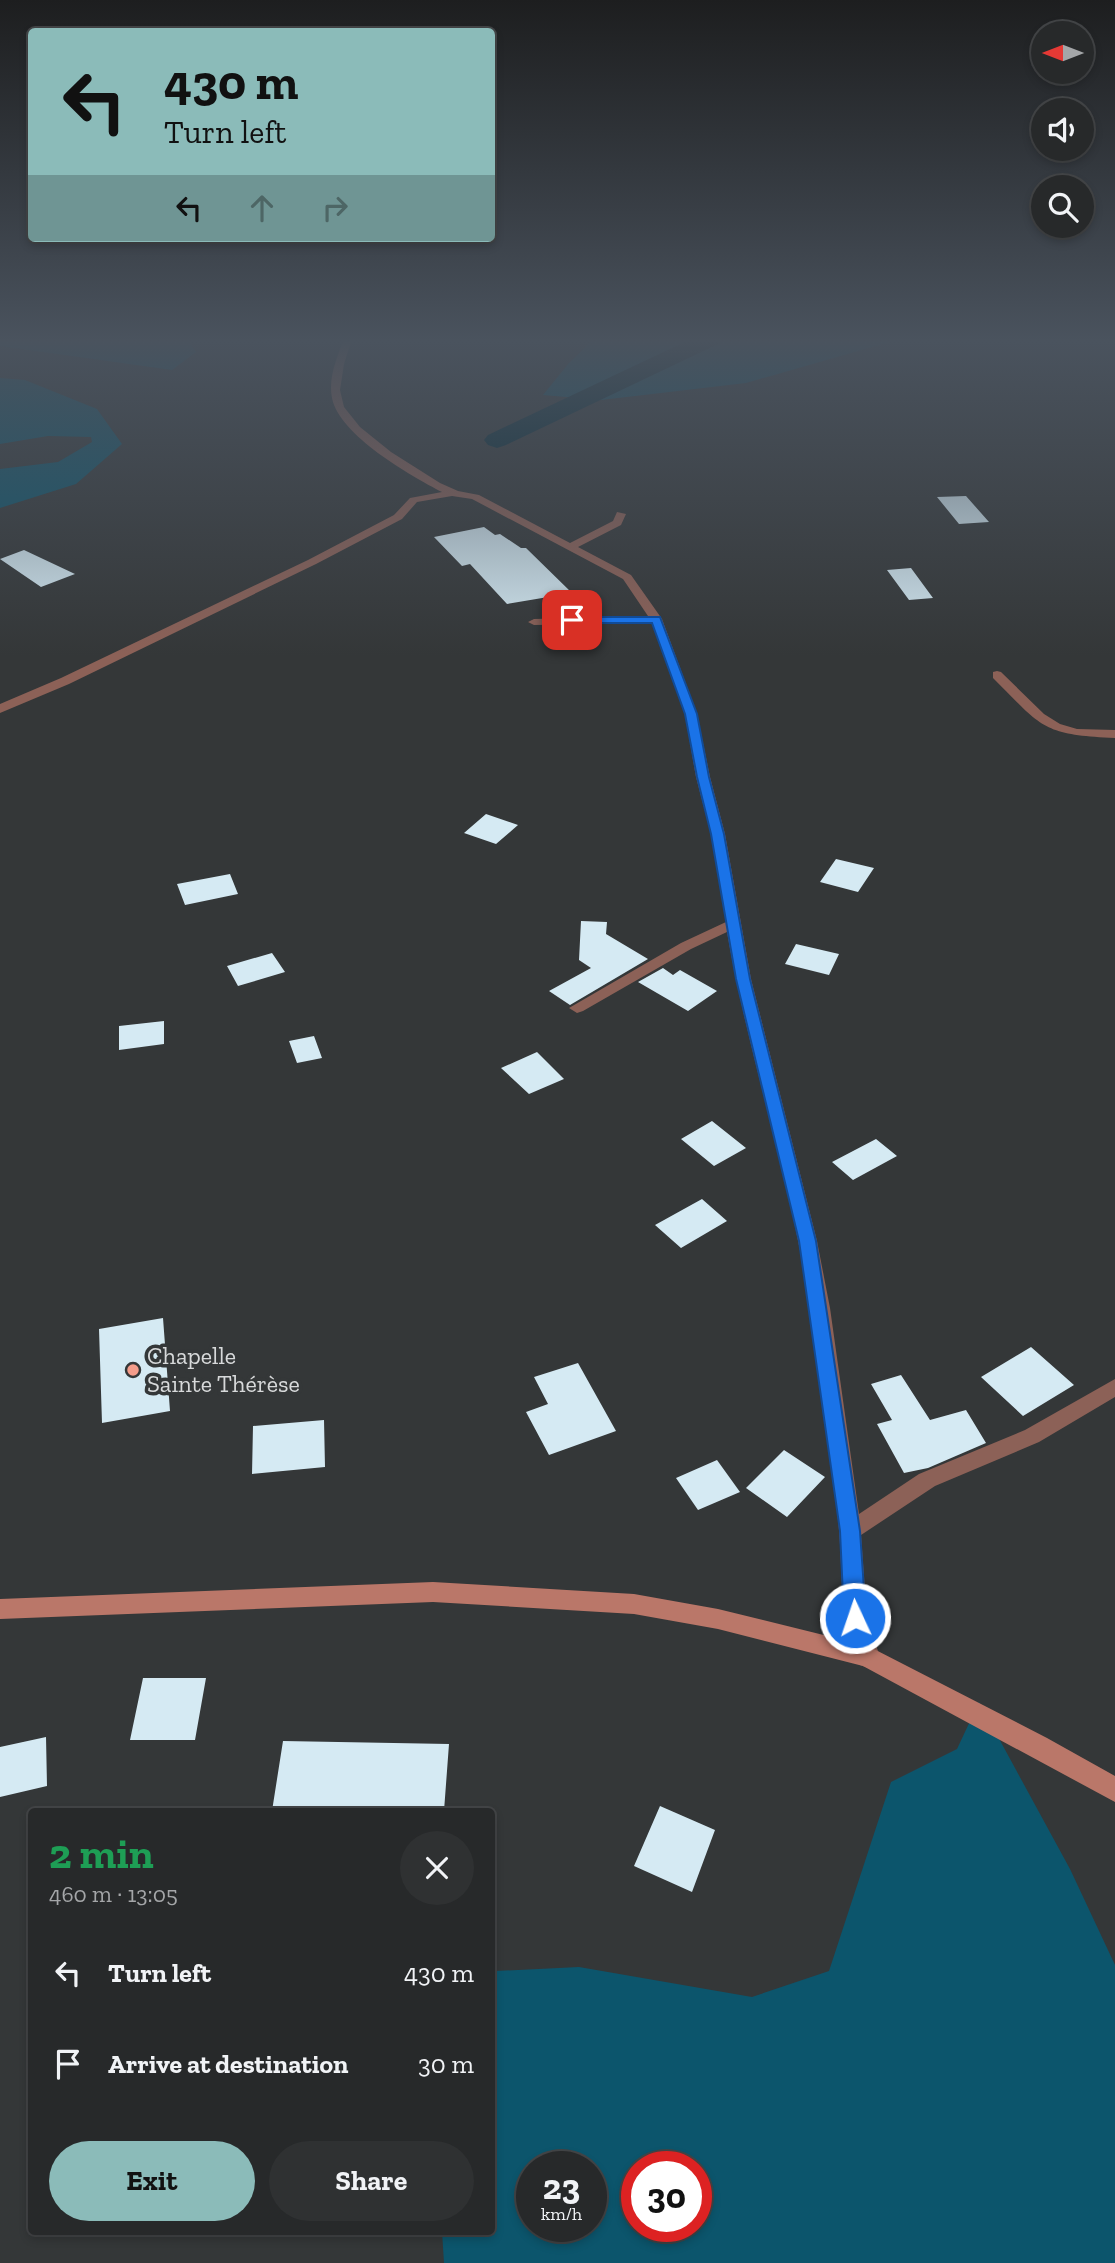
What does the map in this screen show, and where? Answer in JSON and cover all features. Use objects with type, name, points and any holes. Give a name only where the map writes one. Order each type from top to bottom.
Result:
[{"type":"main road","points":[[0,1609],[433,1592],[634,1604],[718,1619],[867,1657],[1038,1746],[1115,1790]]},
{"type":"street","points":[[375,445],[450,492],[475,497],[627,577],[656,620],[691,714],[703,777],[718,834],[743,979],[808,1241],[850,1531],[855,1618],[867,1657]]},
{"type":"street","points":[[0,709],[312,562],[398,517],[414,500],[450,492]]},
{"type":"street","points":[[570,546],[617,523],[621,514]]},
{"type":"street","points":[[534,622],[656,620]]},
{"type":"street","points":[[997,675],[1044,720],[1055,727],[1075,732],[1115,734]]},
{"type":"street","points":[[577,1008],[686,946],[733,924]]},
{"type":"street","points":[[850,1531],[927,1480],[1032,1436],[1115,1387]]},
{"type":"shaded area","points":[[88,445],[121,445],[76,484],[0,508],[0,469],[58,462]]},
{"type":"shaded area","points":[[979,1702],[1070,1869],[1115,1965],[1115,2263],[444,2263],[442,2235],[495,2235],[495,1971],[579,1967],[752,1997],[829,1971],[891,1782],[957,1749]]},
{"type":"building","points":[[966,496],[989,522],[959,524],[937,497]]},
{"type":"building","points":[[484,527],[521,548],[526,548],[572,593],[507,604],[470,564],[462,566],[434,537]]},
{"type":"building","points":[[24,550],[75,574],[41,587],[0,559]]},
{"type":"building","points":[[911,568],[933,598],[909,600],[887,570]]},
{"type":"building","points":[[486,814],[518,825],[496,844],[464,833]]},
{"type":"building","points":[[836,859],[874,868],[858,892],[820,882]]},
{"type":"building","points":[[230,874],[238,894],[185,905],[177,884]]},
{"type":"building","points":[[581,921],[607,922],[606,934],[648,959],[570,1005],[549,991],[591,968],[579,960]]},
{"type":"building","points":[[796,944],[839,954],[829,975],[785,964]]},
{"type":"building","points":[[272,953],[285,972],[238,986],[227,966]]},
{"type":"building","points":[[663,968],[673,975],[680,970],[717,991],[688,1011],[638,982]]},
{"type":"building","points":[[164,1021],[164,1044],[119,1050],[119,1026]]},
{"type":"building","points":[[314,1036],[322,1058],[297,1063],[289,1041]]},
{"type":"building","points":[[537,1052],[564,1079],[529,1094],[501,1068]]},
{"type":"building","points":[[712,1121],[746,1148],[714,1166],[681,1139]]},
{"type":"building","points":[[876,1139],[897,1156],[853,1180],[832,1162]]},
{"type":"building","points":[[702,1199],[727,1221],[681,1248],[655,1225]]},
{"type":"building","name":"Chapelle Sainte Thérèse","points":[[163,1318],[170,1411],[102,1423],[99,1329]]},
{"type":"building","points":[[1031,1347],[1074,1385],[1023,1416],[981,1377]]},
{"type":"building","points":[[578,1363],[616,1431],[549,1455],[526,1412],[548,1404],[534,1377]]},
{"type":"building","points":[[901,1375],[930,1420],[966,1410],[986,1443],[928,1468],[904,1473],[877,1424],[892,1420],[871,1384]]},
{"type":"building","points":[[324,1420],[325,1467],[252,1474],[253,1426]]},
{"type":"building","points":[[784,1450],[825,1477],[787,1517],[746,1488]]},
{"type":"building","points":[[717,1460],[740,1492],[698,1510],[676,1478]]},
{"type":"building","points":[[143,1678],[206,1678],[195,1740],[130,1740]]},
{"type":"building","points":[[46,1737],[47,1786],[0,1797],[0,1747]]},
{"type":"building","points":[[283,1741],[449,1744],[444,1808],[272,1808]]},
{"type":"building","points":[[660,1806],[715,1830],[692,1892],[634,1866]]},
{"type":"place","name":"Chapelle Sainte Thérèse","points":[[133,1370]]},
{"type":"route","points":[[572,620],[656,620],[691,714],[703,777],[718,834],[743,979],[808,1241],[820,1308],[850,1531],[855,1618]]}]
